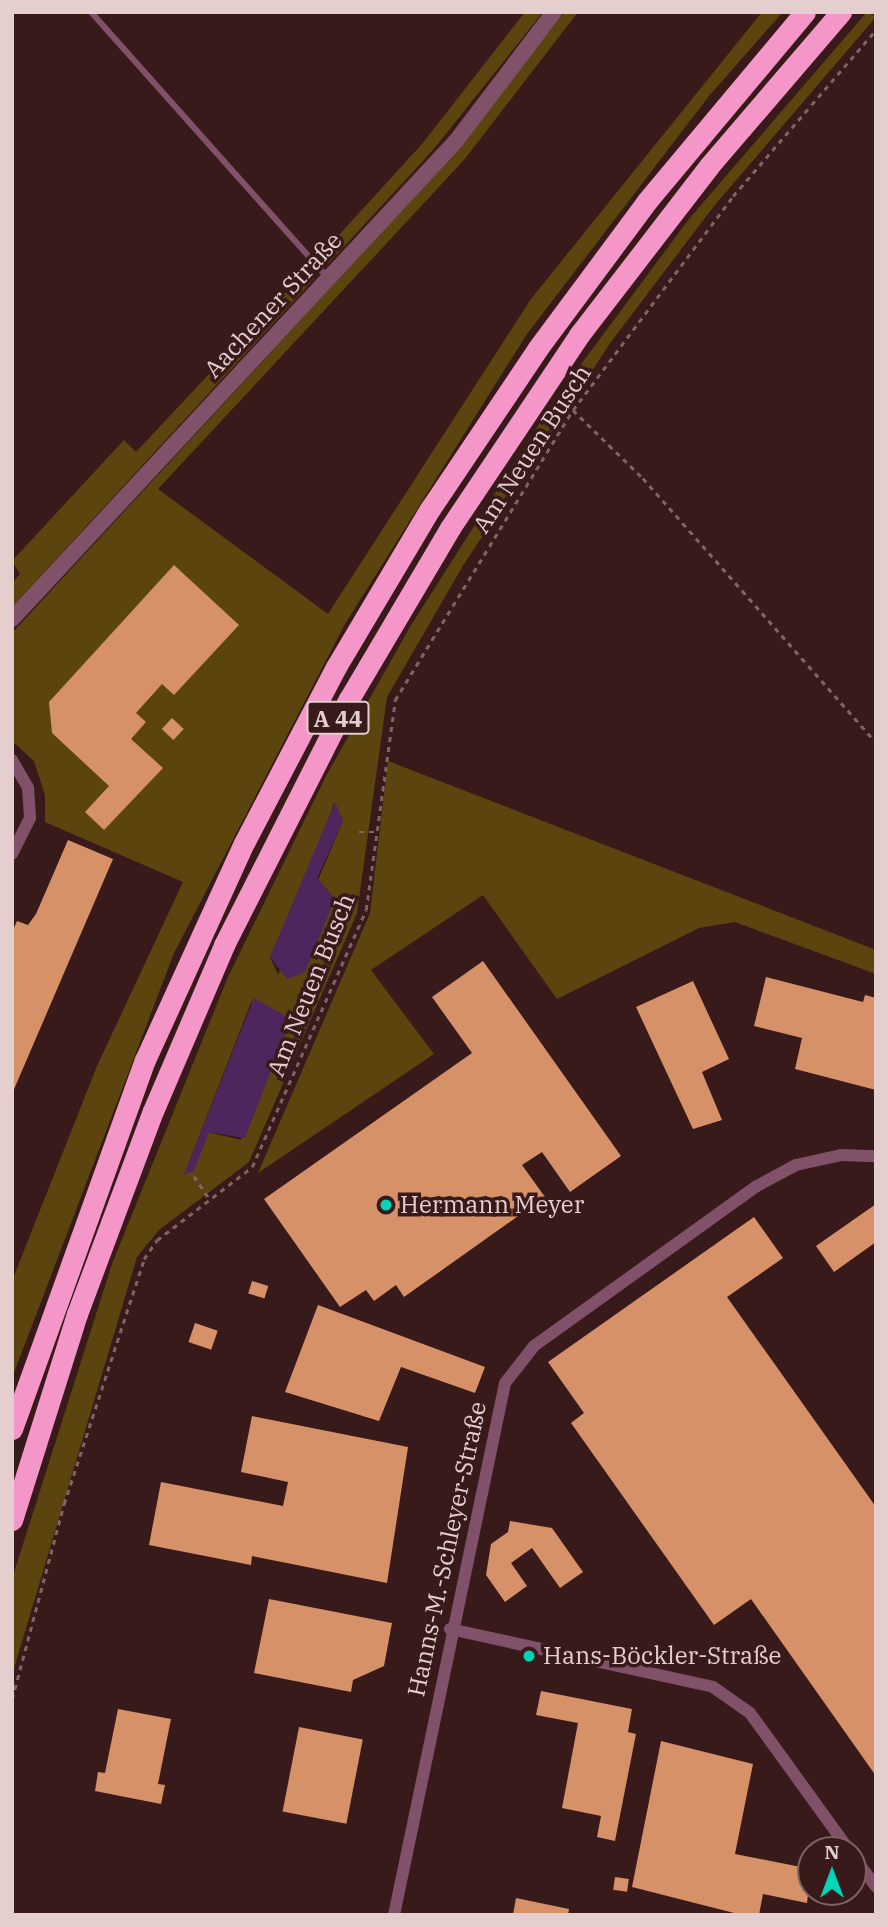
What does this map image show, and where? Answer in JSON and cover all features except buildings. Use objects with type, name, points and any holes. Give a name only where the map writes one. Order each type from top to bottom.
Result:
[{"type":"highway","name":"A 44","points":[[12,1429],[145,1060],[238,854],[331,677],[430,509],[538,348],[647,201],[805,12]]},
{"type":"highway","name":"A 44","points":[[12,1520],[78,1314],[153,1111],[224,945],[343,709],[450,528],[579,335],[716,157],[841,12]]},
{"type":"street","name":"Aachener Straße","points":[[12,619],[456,141],[555,12]]},
{"type":"street","points":[[12,760],[28,788],[30,818],[12,854]]},
{"type":"street","name":"Hanns-M.-Schleyer-Straße","points":[[394,1915],[450,1629],[494,1422],[505,1383],[534,1346],[757,1186],[796,1165],[841,1155],[876,1156]]},
{"type":"street","points":[[450,1629],[713,1687],[750,1713],[839,1836]]},
{"type":"lane","points":[[91,12],[329,279]]},
{"type":"path","name":"Am Neuen Busch","points":[[12,1699],[64,1504],[144,1259],[158,1240],[252,1167],[265,1143],[366,910],[395,700],[573,410],[733,196],[876,30]]},
{"type":"path","points":[[573,410],[643,478],[876,742]]},
{"type":"path","points":[[359,832],[376,832]]},
{"type":"path","points":[[194,1176],[210,1200]]},
{"type":"shaded area","points":[[525,12],[543,12],[433,150],[328,264],[317,259],[422,144]]},
{"type":"shaded area","points":[[564,12],[578,12],[464,160],[158,489],[328,614],[531,299],[762,12],[783,12],[709,96],[527,334],[345,624],[174,953],[12,1378],[12,1281],[97,1066],[183,882],[45,822],[45,795],[34,761],[12,741],[12,633],[452,156]]},
{"type":"shaded area","points":[[867,12],[876,17],[714,206],[611,342],[464,564],[387,697],[357,913],[249,1162],[159,1230],[137,1257],[12,1675],[12,1579],[112,1264],[228,977],[326,776],[410,627],[553,402],[689,219]],"holes":[[[333,803],[343,821],[278,975],[270,957],[331,822]],[[252,1000],[241,1140],[208,1132],[184,1175]]]},
{"type":"shaded area","points":[[309,267],[314,279],[12,607],[12,583],[20,574],[12,561],[124,440],[136,452]]},
{"type":"shaded area","points":[[388,761],[876,950],[876,974],[735,922],[699,928],[557,999],[483,895],[371,970],[434,1054],[258,1173],[370,913]]},
{"type":"shaded area","points":[[335,802],[343,821],[317,878],[332,895],[332,906],[305,972],[287,979],[270,957]]},
{"type":"shaded area","points":[[254,998],[291,1019],[245,1138],[209,1132],[194,1171],[184,1175]]},
{"type":"place","name":"Hermann Meyer","points":[[386,1205]]},
{"type":"place","name":"Hans-Böckler-Straße","points":[[529,1656]]}]
